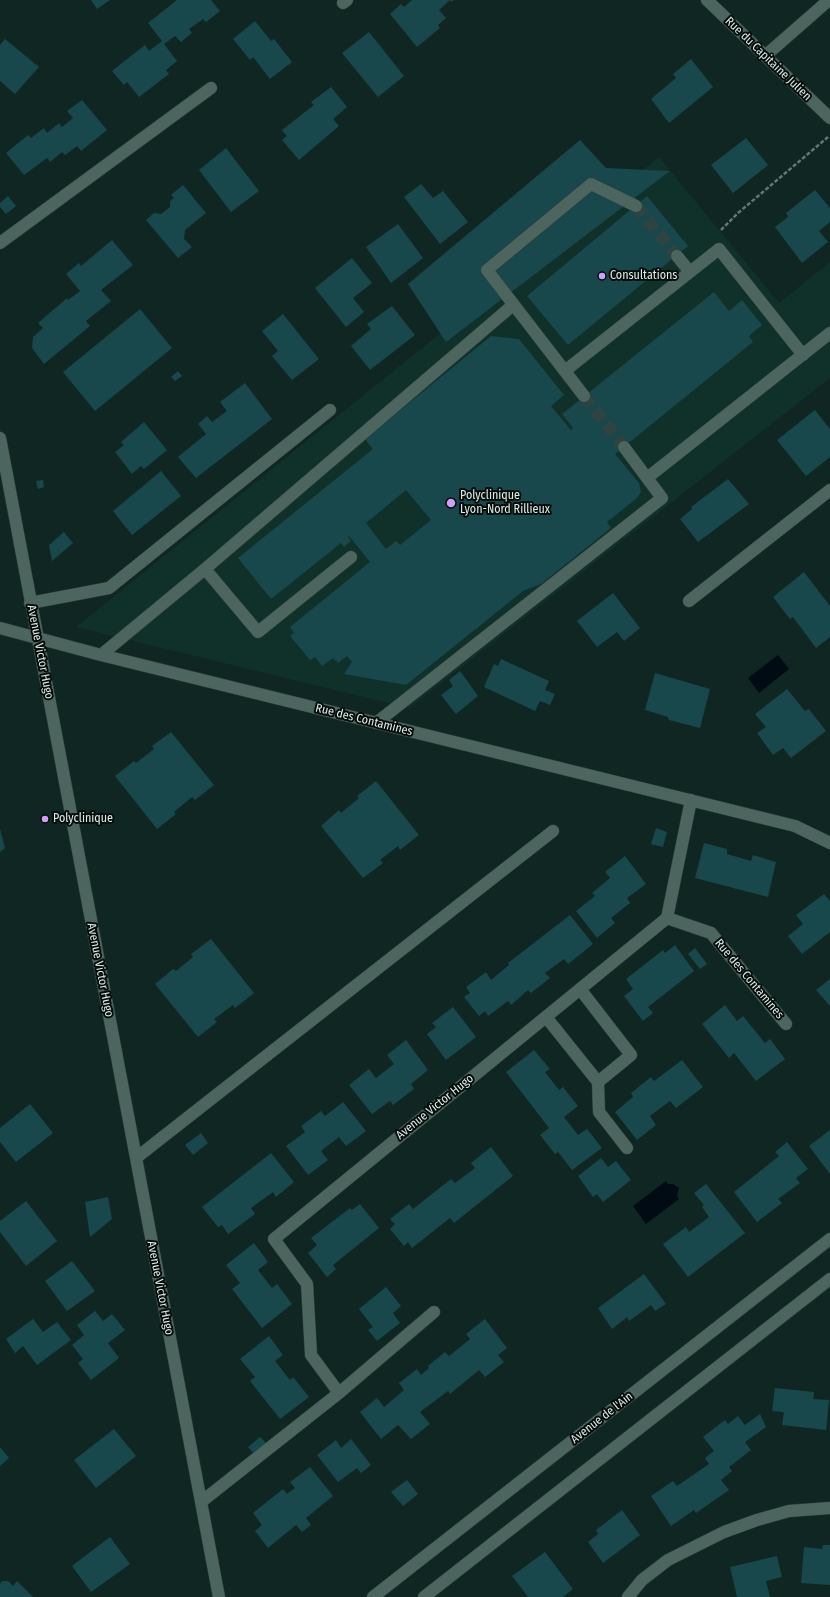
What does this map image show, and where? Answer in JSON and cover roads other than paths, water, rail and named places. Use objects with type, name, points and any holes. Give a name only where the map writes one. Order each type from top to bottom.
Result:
[{"type":"street","name":"Rue du Capitaine Julien","points":[[707,0],[830,118]]},
{"type":"street","points":[[765,56],[829,0]]},
{"type":"street","points":[[0,243],[211,88]]},
{"type":"street","points":[[584,396],[566,370],[487,270],[591,184],[636,206]]},
{"type":"street","points":[[566,370],[720,249],[803,355]]},
{"type":"street","points":[[677,256],[690,272]]},
{"type":"street","points":[[101,654],[205,569],[514,305]]},
{"type":"street","points":[[647,478],[830,333]]},
{"type":"street","points":[[30,603],[109,588],[330,410]]},
{"type":"street","name":"Avenue Victor Hugo","points":[[0,438],[219,1597]]},
{"type":"street","points":[[376,723],[662,498],[624,447]]},
{"type":"street","points":[[689,601],[830,490]]},
{"type":"street","points":[[205,569],[258,632],[351,557]]},
{"type":"street","name":"Rue des Contamines","points":[[0,628],[376,723],[795,826],[830,843]]},
{"type":"street","points":[[627,1148],[599,1112],[598,1082],[546,1017],[668,918],[691,800]]},
{"type":"street","points":[[136,1158],[553,831]]},
{"type":"street","name":"Rue des Contamines","points":[[668,918],[711,933],[786,1024]]},
{"type":"street","points":[[580,989],[631,1055],[598,1082]]},
{"type":"street","name":"Avenue Victor Hugo","points":[[339,1393],[311,1355],[307,1284],[274,1239],[546,1017]]},
{"type":"street","name":"Avenue de l'Ain","points":[[373,1597],[830,1239]]},
{"type":"street","points":[[424,1597],[830,1279]]},
{"type":"street","points":[[201,1502],[339,1393],[434,1312]]},
{"type":"street","points":[[628,1597],[642,1580],[668,1560],[724,1532],[757,1520],[789,1511],[830,1508]]},
{"type":"tunnel","points":[[636,206],[677,256]]},
{"type":"tunnel","points":[[584,396],[624,447]]},
{"type":"place","name":"Consultations","points":[[602,276]]},
{"type":"place","name":"Polyclinique Lyon-Nord Rillieux","points":[[451,503]]},
{"type":"place","name":"Polyclinique","points":[[45,819]]}]
